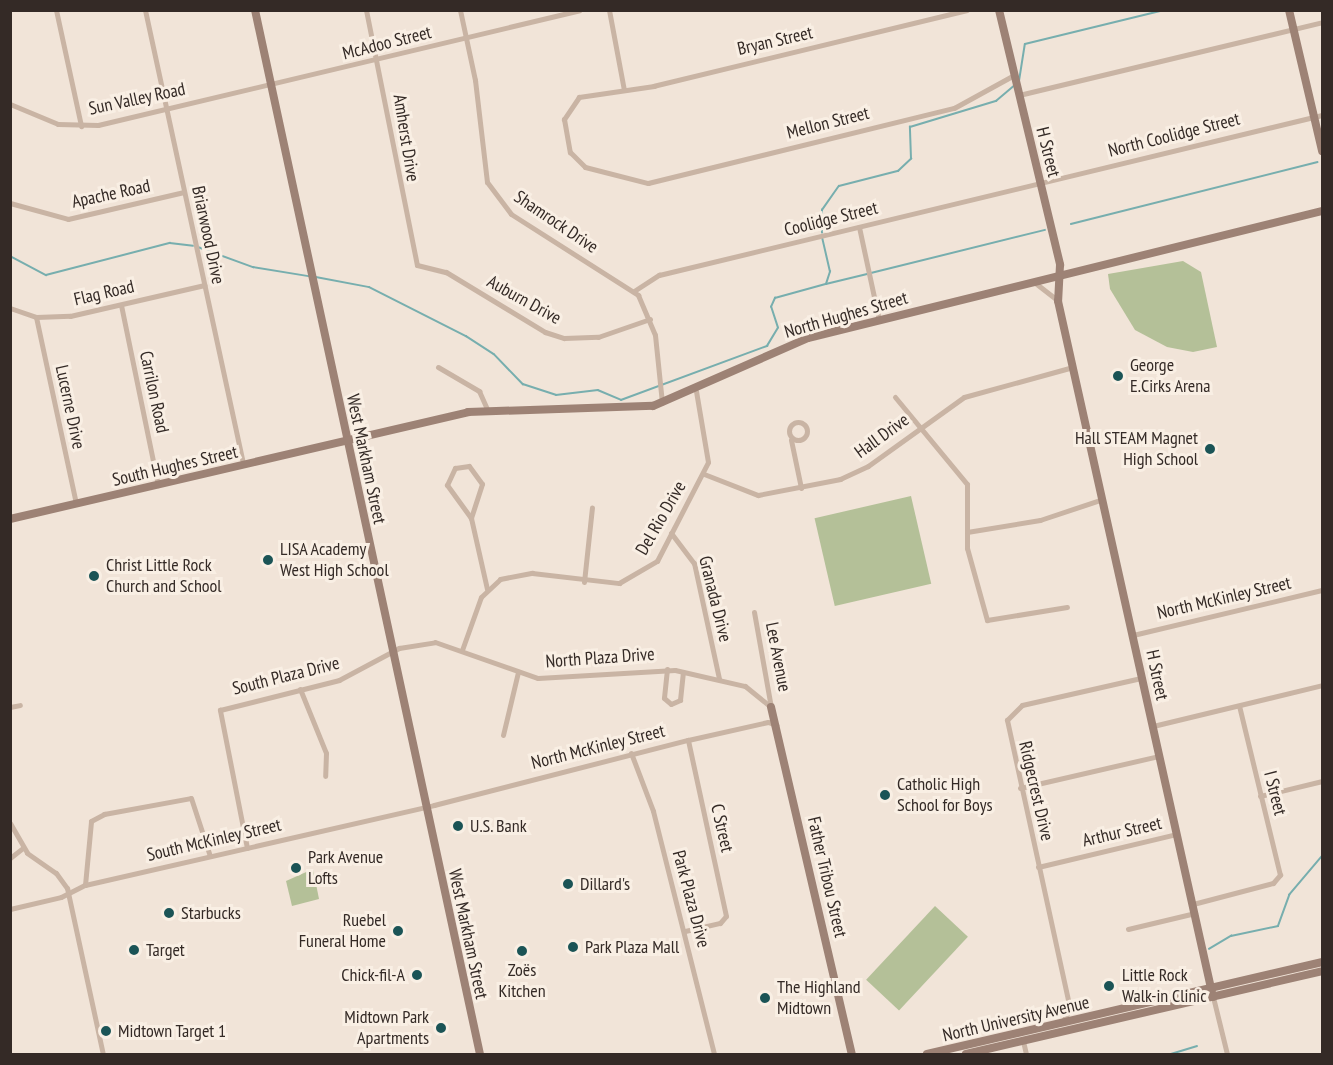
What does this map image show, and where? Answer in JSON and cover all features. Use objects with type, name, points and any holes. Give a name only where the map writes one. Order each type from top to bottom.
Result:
[{"type":"street","points":[[56,10],[81,126]]},
{"type":"street","name":"Briarwood Drive","points":[[145,10],[243,465]]},
{"type":"street","name":"West Markham Street","points":[[255,10],[480,1054]]},
{"type":"street","name":"Amherst Drive","points":[[366,10],[377,62],[391,154],[414,259],[421,268]]},
{"type":"street","name":"Shamrock Drive","points":[[460,10],[476,87],[481,164],[491,191],[520,220],[634,291],[650,319],[662,403]]},
{"type":"street","name":"McAdoo Street","points":[[271,86],[377,62],[579,10]]},
{"type":"street","points":[[609,10],[624,90]]},
{"type":"street","name":"Bryan Street","points":[[643,183],[581,165],[566,136],[564,115],[573,100],[967,10]]},
{"type":"street","name":"H Street","points":[[999,10],[1060,275],[1058,301],[1227,1054]]},
{"type":"street","points":[[1289,10],[1318,116],[1323,151]]},
{"type":"street","points":[[1018,93],[1323,22]]},
{"type":"street","name":"Mellon Street","points":[[643,183],[954,108],[1015,77]]},
{"type":"street","name":"Sun Valley Road","points":[[10,104],[58,124],[81,126],[271,86]]},
{"type":"street","name":"North Coolidge Street","points":[[1040,184],[1318,116]]},
{"type":"street","name":"Coolidge Street","points":[[634,291],[648,278],[1040,184]]},
{"type":"street","name":"Apache Road","points":[[10,203],[68,219],[183,192]]},
{"type":"street","name":"North Hughes Street","points":[[347,441],[487,409],[618,411],[662,403],[696,391],[793,342],[1323,211]]},
{"type":"street","points":[[859,227],[879,320]]},
{"type":"street","name":"Auburn Drive","points":[[421,268],[446,272],[545,332],[564,338],[598,337],[650,319]]},
{"type":"street","points":[[1034,282],[1058,301]]},
{"type":"street","name":"Flag Road","points":[[10,308],[36,317],[121,305],[204,285]]},
{"type":"street","name":"Carrilon Road","points":[[121,305],[158,485]]},
{"type":"street","name":"Lucerne Drive","points":[[36,317],[76,504]]},
{"type":"street","points":[[438,367],[480,391],[487,409]]},
{"type":"street","name":"Hall Drive","points":[[704,474],[752,494],[801,488],[860,471],[964,397],[1073,367]]},
{"type":"street","name":"Del Rio Drive","points":[[487,590],[524,572],[584,582],[619,584],[644,573],[662,554],[704,474],[708,448],[696,391]]},
{"type":"street","points":[[894,397],[968,484],[967,532],[987,620],[1067,607]]},
{"type":"street","points":[[791,440],[801,488]]},
{"type":"street","name":"South Hughes Street","points":[[10,519],[347,441]]},
{"type":"street","points":[[462,650],[487,590],[471,518],[447,485],[451,471],[461,465],[473,468],[481,479],[471,518]]},
{"type":"street","points":[[967,532],[1040,520],[1103,499]]},
{"type":"street","points":[[584,582],[592,507]]},
{"type":"street","name":"Granada Drive","points":[[671,533],[693,563],[718,679]]},
{"type":"street","name":"North McKinley Street","points":[[1132,635],[1323,590]]},
{"type":"street","name":"Lee Avenue","points":[[754,612],[771,707]]},
{"type":"street","name":"North Plaza Drive","points":[[392,651],[435,642],[518,672],[548,679],[667,669],[718,679],[752,689],[771,707]]},
{"type":"street","name":"South Plaza Drive","points":[[247,848],[219,711],[347,677],[392,651]]},
{"type":"street","points":[[667,669],[664,692],[668,703],[680,700],[683,672]]},
{"type":"street","points":[[503,735],[518,672]]},
{"type":"street","name":"Ridgecrest Drive","points":[[1070,1009],[1007,730],[1013,711],[1142,678]]},
{"type":"street","points":[[1153,726],[1323,685]]},
{"type":"street","points":[[300,689],[326,753],[325,776]]},
{"type":"street","points":[[10,707],[20,705]]},
{"type":"street","name":"I Street","points":[[1194,908],[1271,884],[1280,872],[1239,706]]},
{"type":"street","name":"Father Tribou Street","points":[[771,707],[852,1054]]},
{"type":"street","name":"North McKinley Street","points":[[426,807],[631,753],[768,722],[776,726]]},
{"type":"street","name":"C Street","points":[[685,931],[723,922],[722,894],[688,740]]},
{"type":"street","name":"Park Plaza Drive","points":[[631,753],[653,811],[685,931],[714,1054]]},
{"type":"street","points":[[1020,788],[1159,756]]},
{"type":"street","points":[[1260,796],[1323,781]]},
{"type":"street","points":[[86,885],[91,821],[104,814],[191,798],[210,856]]},
{"type":"street","name":"South McKinley Street","points":[[10,909],[68,893],[86,885],[426,807]]},
{"type":"street","points":[[10,823],[23,848],[60,876],[68,893],[103,1054]]},
{"type":"street","name":"Arthur Street","points":[[1038,867],[1177,834]]},
{"type":"street","points":[[10,858],[23,848]]},
{"type":"street","points":[[1128,929],[1194,908]]},
{"type":"street","name":"North University Avenue","points":[[927,1054],[1323,962]]},
{"type":"street","name":"North University Avenue","points":[[966,1054],[1323,971]]},
{"type":"street","points":[[1061,1024],[1070,1009],[1087,1018]]},
{"type":"street","points":[[1023,1041],[1026,1054]]},
{"type":"green space","points":[[1183,261],[1201,272],[1217,347],[1193,352],[1167,347],[1135,330],[1110,289],[1108,274]]},
{"type":"green space","points":[[911,496],[931,584],[835,606],[815,518]]},
{"type":"green space","points":[[313,869],[319,899],[292,906],[286,881]]},
{"type":"green space","points":[[935,906],[968,937],[899,1011],[866,980]]},
{"type":"waterway","points":[[1019,81],[1025,44],[1164,10]]},
{"type":"waterway","points":[[822,233],[822,210],[839,186],[898,171],[911,159],[910,127],[996,101],[1014,86]]},
{"type":"waterway","points":[[1071,224],[1317,162]]},
{"type":"waterway","points":[[871,273],[1045,230]]},
{"type":"waterway","points":[[316,277],[369,287],[466,336],[494,354],[523,384],[556,395],[598,390],[621,400],[767,346],[778,328],[771,307],[775,298],[826,284],[830,272],[822,238]]},
{"type":"waterway","points":[[10,256],[46,275],[170,243],[193,246]]},
{"type":"waterway","points":[[198,247],[253,267],[308,276]]},
{"type":"waterway","points":[[826,284],[867,274]]},
{"type":"waterway","points":[[1209,949],[1231,936],[1278,926],[1289,895],[1322,856]]},
{"type":"waterway","points":[[1171,1054],[1197,1046]]},
{"type":"place","name":"George E.Cirks Arena","points":[[1118,376]]},
{"type":"place","name":"Hall STEAM Magnet High School","points":[[1210,449]]},
{"type":"place","name":"LISA Academy West High School","points":[[268,560]]},
{"type":"place","name":"Christ Little Rock Church and School","points":[[94,576]]},
{"type":"place","name":"Catholic High School for Boys","points":[[885,795]]},
{"type":"place","name":"U.S. Bank","points":[[458,826]]},
{"type":"place","name":"Park Avenue Lofts","points":[[296,868]]},
{"type":"place","name":"Dillard's","points":[[568,884]]},
{"type":"place","name":"Starbucks","points":[[169,913]]},
{"type":"place","name":"Ruebel Funeral Home","points":[[398,931]]},
{"type":"place","name":"Park Plaza Mall","points":[[573,947]]},
{"type":"place","name":"Target","points":[[134,950]]},
{"type":"place","name":"Zoës Kitchen","points":[[522,951]]},
{"type":"place","name":"Chick-fil-A","points":[[417,975]]},
{"type":"place","name":"Little Rock Walk-in Clinic","points":[[1109,986]]},
{"type":"place","name":"The Highland Midtown","points":[[765,998]]},
{"type":"place","name":"Midtown Park Apartments","points":[[441,1028]]},
{"type":"place","name":"Midtown Target 1","points":[[106,1031]]}]
